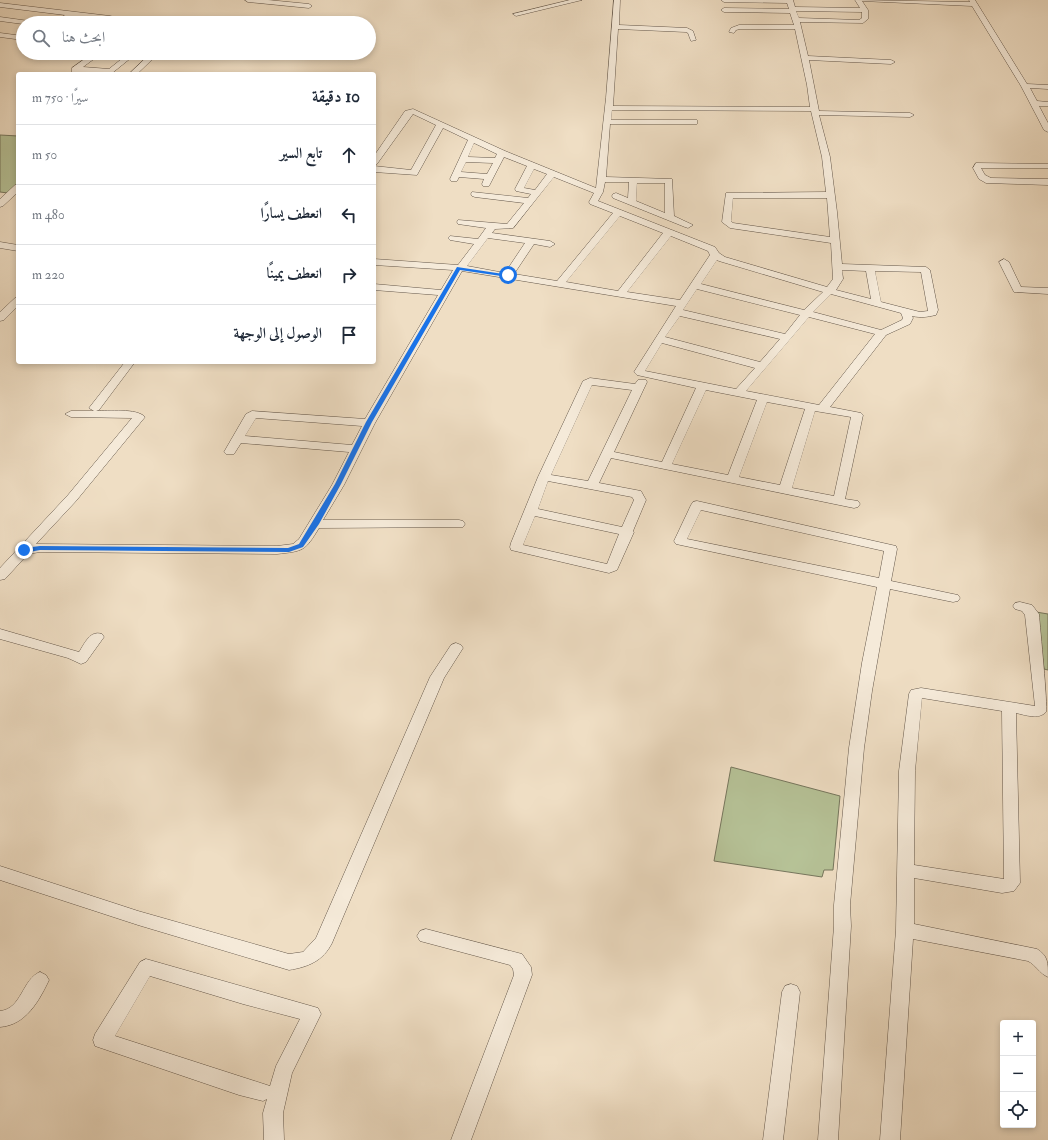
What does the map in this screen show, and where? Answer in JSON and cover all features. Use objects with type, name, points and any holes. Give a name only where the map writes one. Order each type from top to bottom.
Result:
[{"type":"street","points":[[0,5],[11,0]]},
{"type":"street","points":[[248,0],[312,4],[297,13]]},
{"type":"street","points":[[516,14],[579,0]]},
{"type":"street","points":[[617,0],[610,98],[601,180],[599,192],[593,202],[712,250],[715,255],[722,259],[830,291],[876,302],[920,315],[932,313],[932,305],[925,270],[920,268],[838,267]]},
{"type":"street","points":[[724,0],[861,22],[865,19],[865,10],[858,0]]},
{"type":"street","points":[[864,0],[973,2],[1025,86],[1047,126]]},
{"type":"street","points":[[0,5],[92,16]]},
{"type":"street","points":[[724,10],[865,10]]},
{"type":"street","points":[[732,32],[733,29],[793,11]]},
{"type":"street","points":[[739,392],[837,282],[838,267],[826,157],[814,111],[811,85],[793,11]]},
{"type":"street","points":[[68,16],[73,13]]},
{"type":"street","points":[[0,19],[16,21]]},
{"type":"street","points":[[615,27],[687,30],[691,32],[693,40]]},
{"type":"street","points":[[0,35],[16,37]]},
{"type":"street","points":[[804,58],[891,62]]},
{"type":"street","points":[[74,71],[89,60]]},
{"type":"street","points":[[74,71],[109,72],[124,60]]},
{"type":"street","points":[[135,72],[148,60]]},
{"type":"street","points":[[1025,86],[1048,87]]},
{"type":"street","points":[[1033,103],[1048,104]]},
{"type":"street","points":[[608,108],[814,111],[910,115]]},
{"type":"street","points":[[376,159],[408,113],[413,111],[502,153],[599,192]]},
{"type":"street","points":[[607,122],[694,122]]},
{"type":"street","points":[[376,169],[414,173],[441,124]]},
{"type":"street","points":[[472,139],[456,177],[488,180],[502,153]]},
{"type":"street","points":[[464,159],[497,161]]},
{"type":"street","points":[[532,165],[519,189],[537,193]]},
{"type":"street","points":[[1048,166],[978,165],[977,168],[982,177],[989,181],[1048,182]]},
{"type":"street","points":[[461,222],[493,226],[510,226],[552,174]]},
{"type":"street","points":[[601,180],[669,181],[670,218]]},
{"type":"street","points":[[632,203],[633,180]]},
{"type":"street","points":[[0,204],[16,189]]},
{"type":"street","points":[[475,194],[531,201]]},
{"type":"street","points":[[830,195],[729,195],[726,222],[730,225],[835,241]]},
{"type":"street","points":[[616,196],[688,225]]},
{"type":"street","points":[[560,284],[618,213]]},
{"type":"street","points":[[24,550],[40,548],[289,550],[301,546],[316,524],[369,422],[444,293],[460,268],[493,226]]},
{"type":"street","points":[[620,294],[668,232]]},
{"type":"street","points":[[453,238],[484,238],[550,244]]},
{"type":"street","points":[[508,275],[531,242]]},
{"type":"street","points":[[0,245],[16,248]]},
{"type":"street","points":[[715,255],[639,370],[641,373],[702,386],[817,408],[857,414],[840,500]]},
{"type":"street","points":[[376,262],[460,268],[620,294],[680,308],[787,338]]},
{"type":"street","points":[[1004,262],[1017,290],[1048,291]]},
{"type":"street","points":[[870,267],[876,302]]},
{"type":"street","points":[[694,285],[882,333]]},
{"type":"street","points":[[376,287],[444,293]]},
{"type":"street","points":[[0,318],[16,302]]},
{"type":"street","points":[[785,490],[817,408],[882,333],[906,322],[908,318],[905,310]]},
{"type":"street","points":[[659,339],[762,366]]},
{"type":"street","points":[[95,408],[128,364]]},
{"type":"street","points":[[592,485],[646,374]]},
{"type":"street","points":[[544,476],[637,494],[639,496],[640,500],[628,532],[612,567],[609,569],[516,547],[544,476],[587,383],[590,381],[595,381],[639,388]]},
{"type":"street","points":[[666,465],[702,386]]},
{"type":"street","points":[[732,479],[763,398]]},
{"type":"street","points":[[0,576],[68,503],[139,417],[133,415],[71,414]]},
{"type":"street","points":[[230,452],[252,414],[369,422]]},
{"type":"street","points":[[238,439],[356,449]]},
{"type":"street","points":[[607,454],[854,504]]},
{"type":"street","points":[[828,1140],[834,1073],[840,939],[844,912],[842,905],[853,776],[869,660],[884,584],[891,549],[697,505],[680,542],[783,562],[884,584],[953,598]]},
{"type":"street","points":[[531,511],[628,532]]},
{"type":"street","points":[[316,524],[459,524]]},
{"type":"street","points":[[890,1140],[905,930],[907,771],[916,694],[921,693],[1035,711],[1040,710],[1043,706],[1044,677],[1032,614],[1027,608],[1020,606]]},
{"type":"street","points":[[0,634],[73,654],[81,659],[97,637]]},
{"type":"street","points":[[0,873],[138,918],[289,962],[301,961],[312,957],[322,943],[437,677],[456,648]]},
{"type":"street","points":[[906,870],[1002,886],[1008,886],[1012,882],[1009,707]]},
{"type":"street","points":[[905,930],[1031,954],[1039,958],[1048,969]]},
{"type":"street","points":[[426,936],[516,959],[522,967],[523,975],[461,1140]]},
{"type":"street","points":[[263,1092],[239,1086],[102,1040],[146,966],[243,996],[312,1014],[283,1072],[273,1113],[274,1140]]},
{"type":"street","points":[[0,1019],[12,1017],[18,1012],[40,980]]},
{"type":"street","points":[[773,1140],[791,992]]},
{"type":"green space","points":[[0,135],[16,136],[16,185],[8,193],[0,192]]},
{"type":"green space","points":[[1036,612],[1048,614],[1048,670],[1044,669]]},
{"type":"green space","points":[[731,767],[840,796],[833,870],[824,870],[822,877],[714,861]]},
{"type":"route","points":[[24,550],[40,548],[289,550],[301,546],[316,524],[369,422],[459,268],[508,275]]}]
